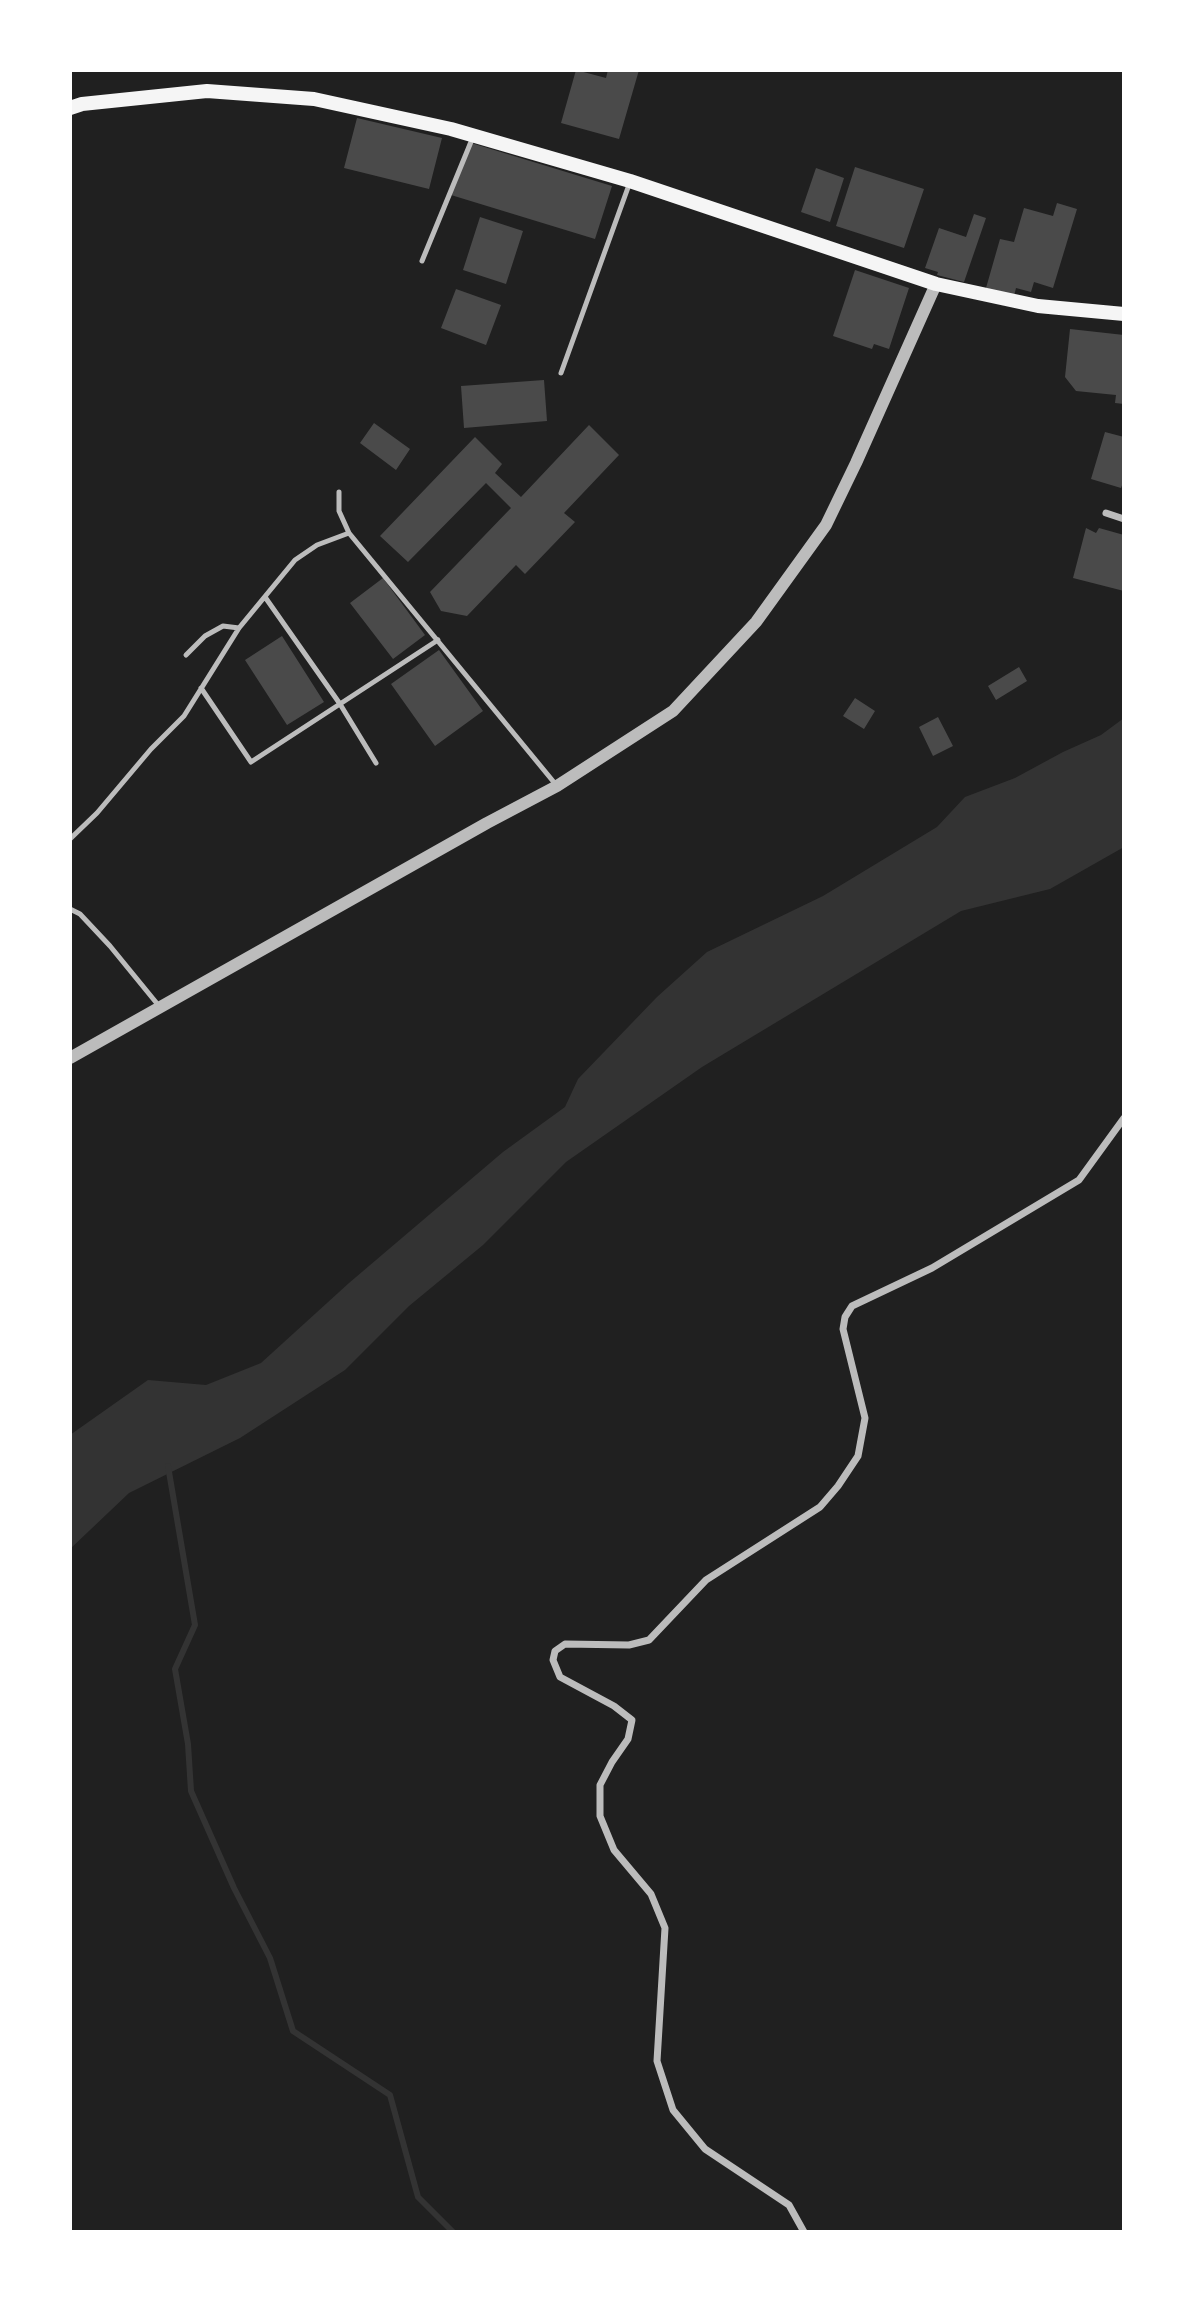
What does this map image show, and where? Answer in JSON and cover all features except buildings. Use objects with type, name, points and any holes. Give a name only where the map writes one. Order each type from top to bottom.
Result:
[{"type":"main road","points":[[70,108],[82,104],[207,91],[314,99],[474,136],[630,181],[936,284],[1038,306],[1124,314]]},
{"type":"street","points":[[70,1058],[557,786],[673,711],[756,622],[826,525],[936,284]]},
{"type":"street","points":[[1106,513],[1124,519]]},
{"type":"street","points":[[804,2232],[789,2205],[705,2149],[673,2110],[657,2061],[665,1928],[651,1894],[614,1850],[600,1816],[600,1785],[628,1739],[632,1720],[614,1706],[559,1677],[553,1660],[555,1651],[565,1644],[629,1645],[649,1640],[706,1580],[820,1507],[858,1456],[865,1418],[843,1329],[845,1317],[852,1306],[932,1268],[1079,1180],[1124,1118]]},
{"type":"lane","points":[[422,261],[474,136]]},
{"type":"lane","points":[[561,373],[630,181]]},
{"type":"lane","points":[[339,492],[339,511],[349,533],[557,786]]},
{"type":"lane","points":[[70,839],[97,813],[151,749],[184,716],[239,628],[295,560],[317,545],[349,533]]},
{"type":"lane","points":[[265,597],[341,704],[376,764]]},
{"type":"lane","points":[[186,655],[205,636],[223,626],[239,628]]},
{"type":"lane","points":[[201,688],[251,762],[438,640]]},
{"type":"lane","points":[[70,909],[80,914],[110,946],[161,1009]]},
{"type":"shaded area","points":[[70,70],[1124,70],[1124,2232],[70,2232]]},
{"type":"shaded area","points":[[1124,718],[1124,847],[1050,889],[961,911],[702,1067],[566,1162],[483,1245],[409,1306],[345,1370],[240,1438],[129,1493],[70,1549],[70,1435],[148,1380],[206,1385],[261,1363],[349,1283],[503,1152],[565,1107],[578,1079],[657,997],[707,952],[823,896],[937,827],[965,797],[1015,778],[1101,735]]},
{"type":"waterway","points":[[168,1466],[195,1625],[175,1669],[188,1744],[191,1791],[234,1888],[270,1958],[293,2031],[390,2095],[418,2197],[453,2232]]}]
